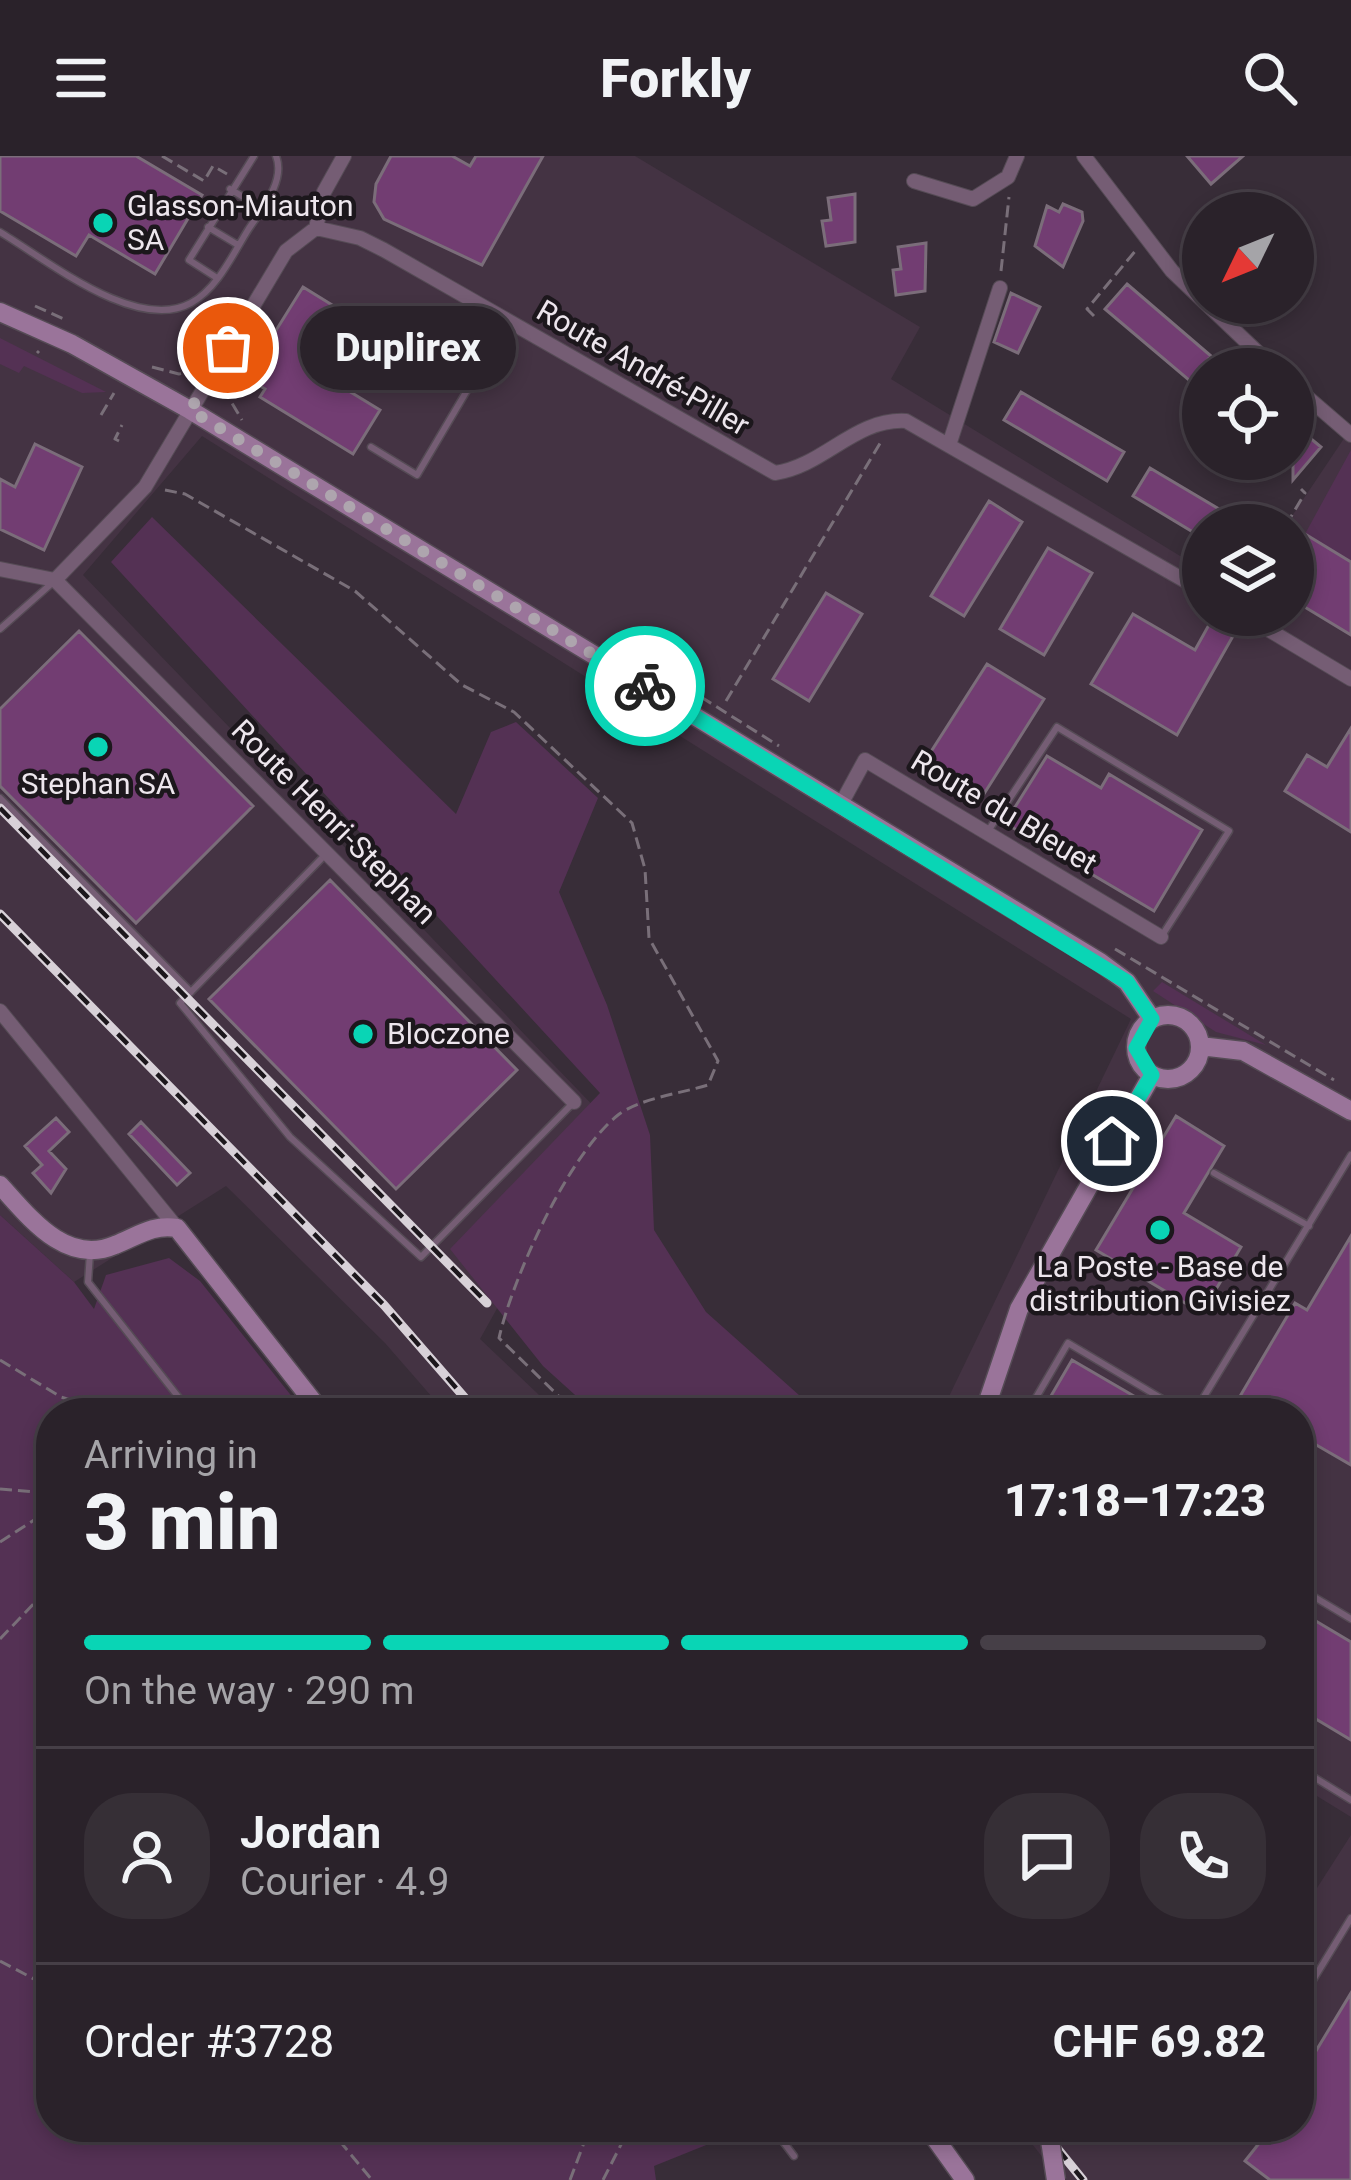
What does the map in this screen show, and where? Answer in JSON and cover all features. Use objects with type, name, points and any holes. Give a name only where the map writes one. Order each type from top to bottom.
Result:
[{"type":"main road","points":[[0,312],[72,344],[190,410],[1100,962],[1127,982],[1152,1019]]},
{"type":"main road","points":[[1152,1019],[1184,1019],[1200,1046]]},
{"type":"main road","points":[[1152,1019],[1136,1048],[1152,1075],[1164,1079],[1186,1074],[1200,1046]]},
{"type":"main road","points":[[1200,1046],[1243,1051],[1351,1111]]},
{"type":"main road","points":[[989,1398],[1019,1309],[1152,1075]]},
{"type":"main road","points":[[0,1185],[61,1244],[90,1253],[150,1228],[177,1228],[310,1398]]},
{"type":"main road","points":[[937,2142],[964,2180]]},
{"type":"main road","points":[[1050,2142],[1056,2180]]},
{"type":"street","points":[[0,569],[55,580],[145,487],[286,251],[316,228],[324,192],[344,156]]},
{"type":"street","points":[[914,181],[973,199],[1008,177],[1017,156]]},
{"type":"street","points":[[1084,156],[1126,218],[1172,271],[1253,348]]},
{"type":"street","name":"Route André-Piller","points":[[316,228],[361,238],[775,473],[801,469],[875,421],[906,421],[1182,579]]},
{"type":"street","points":[[949,445],[1000,288]]},
{"type":"street","points":[[1314,403],[1351,435]]},
{"type":"street","name":"Route Henri-Stephan","points":[[55,580],[574,1102]]},
{"type":"street","points":[[1279,636],[1351,679]]},
{"type":"street","name":"Route du Bleuet","points":[[840,806],[865,760],[1161,937]]},
{"type":"street","points":[[0,1011],[177,1228]]},
{"type":"lane","points":[[217,278],[189,260],[235,179],[254,156]]},
{"type":"lane","points":[[0,232],[127,307],[161,310],[191,303],[217,278],[274,189],[280,165],[276,156]]},
{"type":"lane","points":[[230,189],[262,208]]},
{"type":"lane","points":[[208,227],[238,245]]},
{"type":"lane","points":[[371,447],[417,475],[475,377],[477,361],[503,317]]},
{"type":"lane","points":[[460,358],[477,361]]},
{"type":"lane","points":[[0,629],[55,580]]},
{"type":"lane","points":[[987,833],[1058,727],[1229,831],[1161,937]]},
{"type":"lane","points":[[0,798],[191,992]]},
{"type":"lane","points":[[327,854],[181,1003],[290,1137],[421,1257],[574,1102]]},
{"type":"lane","points":[[1200,1398],[1351,1155]]},
{"type":"lane","points":[[1214,1173],[1309,1226]]},
{"type":"lane","points":[[90,1253],[88,1282],[179,1398]]},
{"type":"lane","points":[[1036,1398],[1068,1342],[1164,1398]]},
{"type":"lane","points":[[1314,1597],[1351,1619]]},
{"type":"lane","points":[[1314,1777],[1351,1800]]},
{"type":"lane","points":[[1314,1978],[1351,1918]]},
{"type":"lane","points":[[783,2142],[794,2156]]},
{"type":"path","points":[[162,156],[204,181],[213,166],[235,179]]},
{"type":"path","points":[[1000,288],[1008,177]]},
{"type":"path","points":[[1094,316],[1087,309],[1139,246]]},
{"type":"path","points":[[150,366],[179,374],[196,371]]},
{"type":"path","points":[[101,415],[114,393]]},
{"type":"path","points":[[119,442],[115,439],[122,425]]},
{"type":"path","points":[[726,701],[885,435]]},
{"type":"path","points":[[145,487],[185,494],[355,591],[463,685],[514,712],[632,823],[645,869],[649,938],[718,1061],[708,1085],[619,1113],[565,1180],[508,1299],[499,1338],[561,1398]]},
{"type":"path","points":[[1298,504],[1305,493],[1301,489]]},
{"type":"path","points":[[716,705],[749,724]]},
{"type":"path","points":[[0,1360],[64,1398]]},
{"type":"path","points":[[0,1490],[36,1492]]},
{"type":"path","points":[[0,1542],[36,1519]]},
{"type":"path","points":[[0,1639],[36,1601]]},
{"type":"path","points":[[0,1961],[36,1980]]},
{"type":"path","points":[[340,2142],[372,2180]]},
{"type":"path","points":[[570,2180],[584,2142]]},
{"type":"path","points":[[603,2180],[622,2142]]},
{"type":"shaded area","points":[[0,156],[635,156],[920,327],[891,379],[1182,557],[1182,636],[1314,636],[1314,504],[1300,504],[1351,428],[1351,1817],[1314,1794],[1314,1398],[948,1398],[1131,1019],[202,436],[83,575],[604,1117],[480,1339],[542,1398],[433,1398],[385,1343],[226,1186],[74,1282],[0,1215]]},
{"type":"shaded area","points":[[0,338],[106,392],[82,393],[24,366],[19,373],[0,364]]},
{"type":"shaded area","points":[[1351,450],[1351,562],[1314,539],[1314,518]]},
{"type":"shaded area","points":[[152,517],[456,814],[491,732],[516,722],[598,798],[559,892],[607,1005],[650,1135],[654,1230],[706,1312],[802,1398],[578,1398],[543,1366],[450,1249],[600,1093],[111,562]]},
{"type":"shaded area","points":[[1162,982],[1266,1045],[1216,1032],[1153,991]]},
{"type":"shaded area","points":[[0,1215],[74,1282],[94,1309],[106,1275],[169,1258],[200,1281],[293,1398],[36,1398],[36,2142],[714,2142],[654,2166],[656,2180],[0,2180]]},
{"type":"shaded area","points":[[1351,1835],[1351,2180],[1060,2180],[1031,2142],[1314,2142],[1314,1893]]},
{"type":"building","name":"Glasson-Miauton SA","points":[[0,156],[136,156],[202,195],[155,274],[89,235],[76,256],[0,211]]},
{"type":"building","points":[[391,156],[452,156],[470,166],[476,156],[543,156],[482,265],[384,219],[374,202],[376,184]]},
{"type":"building","points":[[1187,156],[1243,156],[1211,184]]},
{"type":"building","points":[[855,194],[855,242],[826,246],[822,221],[831,220],[828,198]]},
{"type":"building","points":[[1063,204],[1082,212],[1083,221],[1063,267],[1035,246],[1047,206],[1059,212]]},
{"type":"building","points":[[926,243],[925,291],[896,295],[893,270],[901,269],[898,247]]},
{"type":"building","points":[[1127,284],[1202,348],[1182,348],[1182,374],[1105,309]]},
{"type":"building","points":[[303,287],[350,316],[316,371],[380,410],[353,454],[260,397],[265,389],[257,384],[262,375],[252,369]]},
{"type":"building","points":[[1011,293],[1040,307],[1018,353],[994,342]]},
{"type":"building","points":[[1021,392],[1124,452],[1107,481],[1004,420]]},
{"type":"building","points":[[35,444],[82,467],[44,550],[0,529],[0,479],[15,487]]},
{"type":"building","points":[[1150,468],[1211,504],[1182,504],[1182,525],[1133,496]]},
{"type":"building","points":[[989,501],[1022,522],[964,616],[931,596]]},
{"type":"building","points":[[1314,539],[1351,562],[1351,635],[1314,613]]},
{"type":"building","points":[[1048,548],[1092,573],[1044,655],[1000,629]]},
{"type":"building","points":[[826,593],[862,614],[809,701],[773,679]]},
{"type":"building","points":[[1133,614],[1195,650],[1203,636],[1233,636],[1177,735],[1091,684]]},
{"type":"building","name":"Stephan SA","points":[[79,631],[253,806],[136,923],[0,786],[0,709]]},
{"type":"building","points":[[987,664],[1044,699],[982,797],[925,761]]},
{"type":"building","points":[[1351,728],[1351,832],[1285,791],[1307,755],[1327,767]]},
{"type":"building","points":[[1047,756],[1101,788],[1109,774],[1202,830],[1154,911],[1005,823]]},
{"type":"building","name":"Bloczone","points":[[330,880],[517,1070],[396,1189],[209,999]]},
{"type":"building","name":"La Poste - Base de distribution Givisiez","points":[[1176,1116],[1224,1146],[1184,1213],[1241,1247],[1202,1313],[1096,1250]]},
{"type":"building","points":[[56,1118],[69,1132],[49,1151],[66,1169],[51,1193],[33,1173],[42,1165],[25,1146]]},
{"type":"building","points":[[141,1122],[190,1173],[177,1185],[129,1134]]},
{"type":"building","points":[[1351,1236],[1351,1465],[1314,1444],[1314,1398],[1239,1398],[1295,1303],[1307,1310]]},
{"type":"building","points":[[1072,1360],[1137,1398],[1050,1398]]},
{"type":"building","points":[[1314,1620],[1351,1642],[1351,1740],[1314,1718]]},
{"type":"building","points":[[1351,1993],[1351,2180],[1270,2180],[1245,2161],[1260,2142],[1314,2142],[1314,2054]]},
{"type":"railway","points":[[0,808],[487,1303]]},
{"type":"railway","points":[[0,914],[384,1305],[465,1398]]},
{"type":"railway","points":[[1052,2142],[1083,2180]]},
{"type":"way so far","points":[[228,348],[190,410],[645,686]]},
{"type":"place","name":"Glasson-Miauton SA","points":[[103,223]]},
{"type":"place","name":"Duplirex","points":[[228,348]]},
{"type":"place","name":"Stephan SA","points":[[98,747]]},
{"type":"place","name":"Bloczone","points":[[363,1034]]},
{"type":"place","name":"La Poste - Base de distribution Givisiez","points":[[1160,1230]]},
{"type":"route","points":[[645,686],[1127,982],[1152,1019],[1143,1026],[1136,1048],[1138,1059],[1152,1075],[1112,1141]]}]
